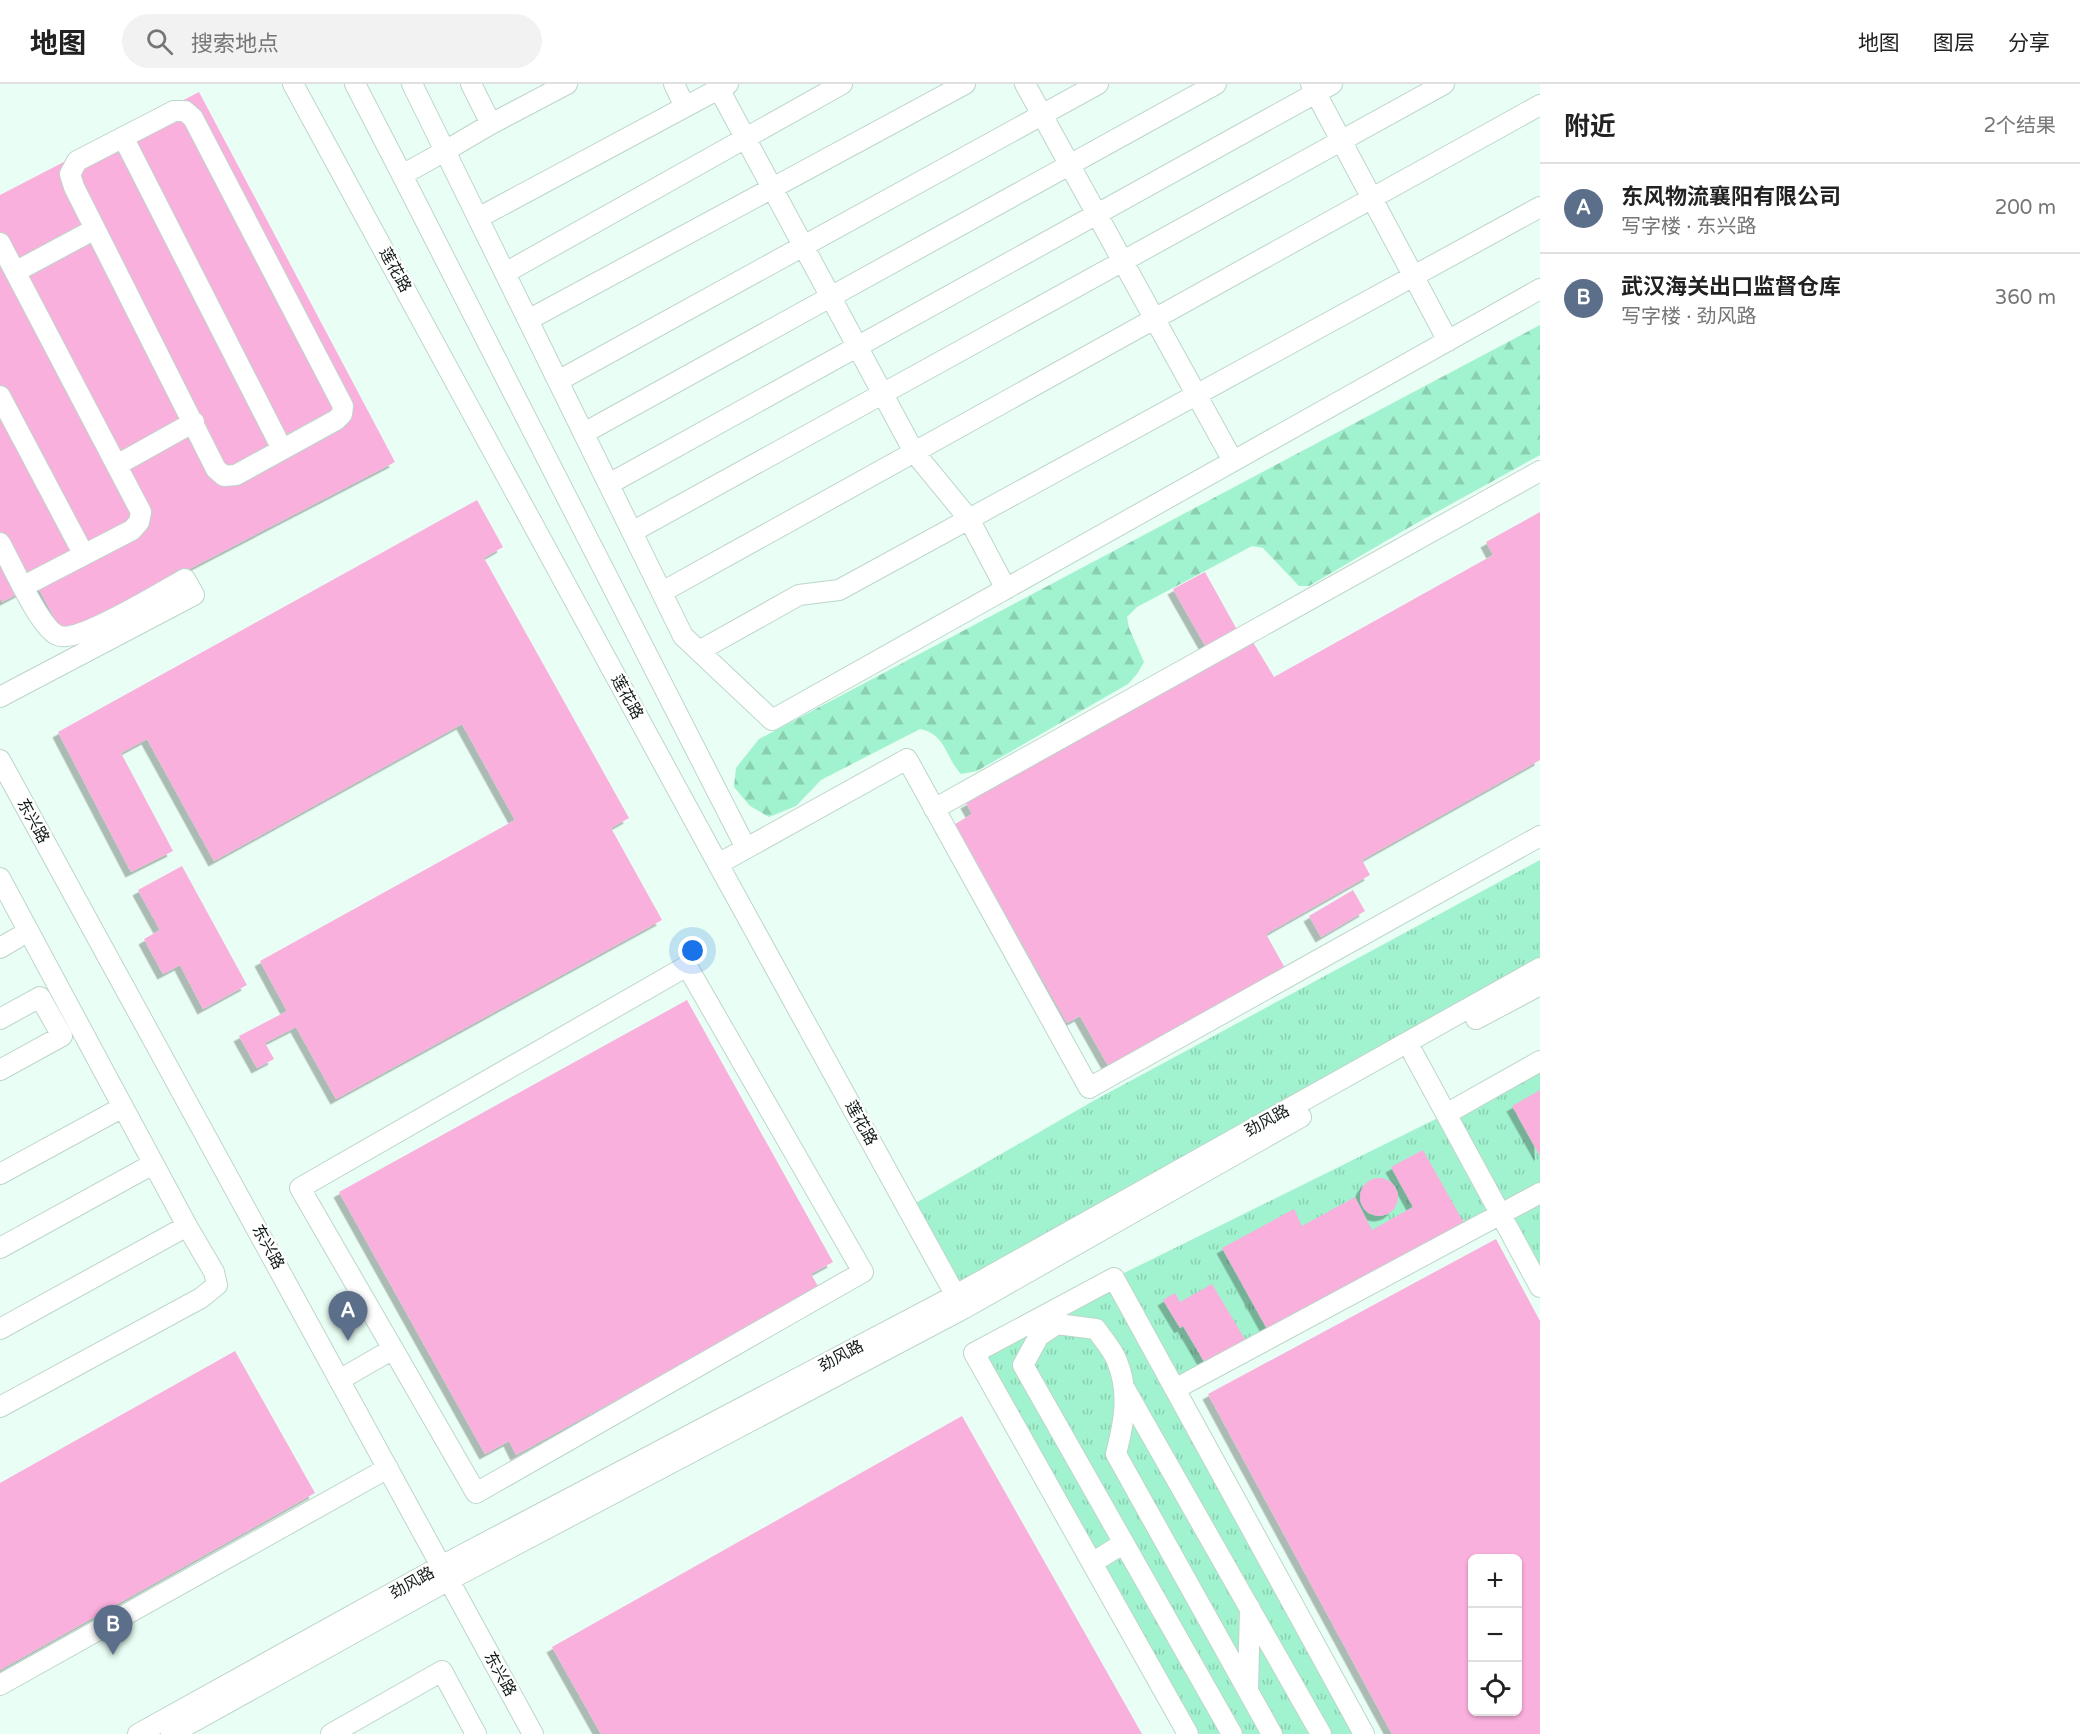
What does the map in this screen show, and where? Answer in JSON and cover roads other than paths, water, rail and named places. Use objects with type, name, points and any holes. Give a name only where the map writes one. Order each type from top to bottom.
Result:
[{"type":"street","name":"莲花路","points":[[293,84],[718,864],[960,1302]]},
{"type":"street","points":[[355,84],[746,848]]},
{"type":"street","points":[[412,84],[683,636],[772,720],[1540,289]]},
{"type":"street","points":[[471,84],[491,124]]},
{"type":"street","points":[[402,175],[567,84]]},
{"type":"street","points":[[674,84],[685,107]]},
{"type":"street","points":[[505,273],[842,84]]},
{"type":"street","points":[[528,320],[965,84]]},
{"type":"street","points":[[1025,84],[1233,461]]},
{"type":"street","points":[[558,381],[1098,84]]},
{"type":"street","points":[[584,433],[1216,84]]},
{"type":"street","points":[[632,532],[1444,84]]},
{"type":"street","points":[[478,218],[723,86],[745,138],[914,452],[969,519],[1006,589]]},
{"type":"street","points":[[609,484],[1097,214],[1320,87],[1341,141],[1448,341]]},
{"type":"street","points":[[662,592],[1540,105]]},
{"type":"street","points":[[174,111],[185,111],[192,118],[343,406],[342,414],[336,420],[236,475],[224,476],[216,469],[95,229],[70,174],[77,161],[174,111]]},
{"type":"street","points":[[123,138],[282,449]]},
{"type":"street","points":[[699,651],[799,595],[839,590],[1540,207]]},
{"type":"street","points":[[15,272],[95,229]]},
{"type":"street","points":[[0,243],[141,512],[139,522],[132,530],[24,586]]},
{"type":"street","points":[[0,396],[84,555]]},
{"type":"street","points":[[117,465],[194,422]]},
{"type":"street","points":[[934,808],[1540,471]]},
{"type":"street","points":[[0,543],[44,624],[58,636],[69,637],[89,631],[185,579],[194,595],[0,697]]},
{"type":"street","points":[[718,864],[907,759],[1089,1088],[1540,836]]},
{"type":"street","name":"东兴路","points":[[0,760],[534,1734]]},
{"type":"street","points":[[0,878],[153,1164],[214,1272],[217,1285],[201,1298],[0,1407]]},
{"type":"street","points":[[687,966],[863,1272],[476,1493],[393,1349],[300,1188],[687,966]]},
{"type":"street","name":"劲风路","points":[[960,1302],[1540,968]]},
{"type":"street","name":"劲风路","points":[[138,1734],[960,1302],[1540,985]]},
{"type":"street","points":[[0,1019],[40,997],[62,1036],[0,1070]]},
{"type":"street","points":[[1413,1053],[1540,1287]]},
{"type":"street","points":[[1446,1114],[1540,1061]]},
{"type":"street","points":[[0,1174],[123,1107]]},
{"type":"street","points":[[0,1248],[153,1164]]},
{"type":"street","points":[[1175,1389],[1540,1192]]},
{"type":"street","points":[[0,1329],[187,1226]]},
{"type":"street","points":[[1188,1734],[974,1353],[1114,1278],[1364,1734]]},
{"type":"street","points":[[1232,1734],[1023,1365],[1039,1336],[1058,1323],[1096,1329],[1117,1359],[1125,1389],[1321,1734]]},
{"type":"street","points":[[341,1379],[393,1349]]},
{"type":"street","points":[[1125,1389],[1124,1419],[1116,1454],[1272,1734]]},
{"type":"street","points":[[0,1685],[388,1468]]},
{"type":"street","points":[[1092,1563],[1124,1543]]},
{"type":"street","name":"劲风路","points":[[171,1734],[445,1573]]},
{"type":"street","points":[[1248,1691],[1250,1608]]},
{"type":"street","points":[[331,1734],[442,1671],[476,1734]]},
{"type":"place","name":"东风物流襄阳有限公司","points":[[348,1341]]},
{"type":"place","name":"武汉海关出口监督仓库","points":[[113,1655]]}]
